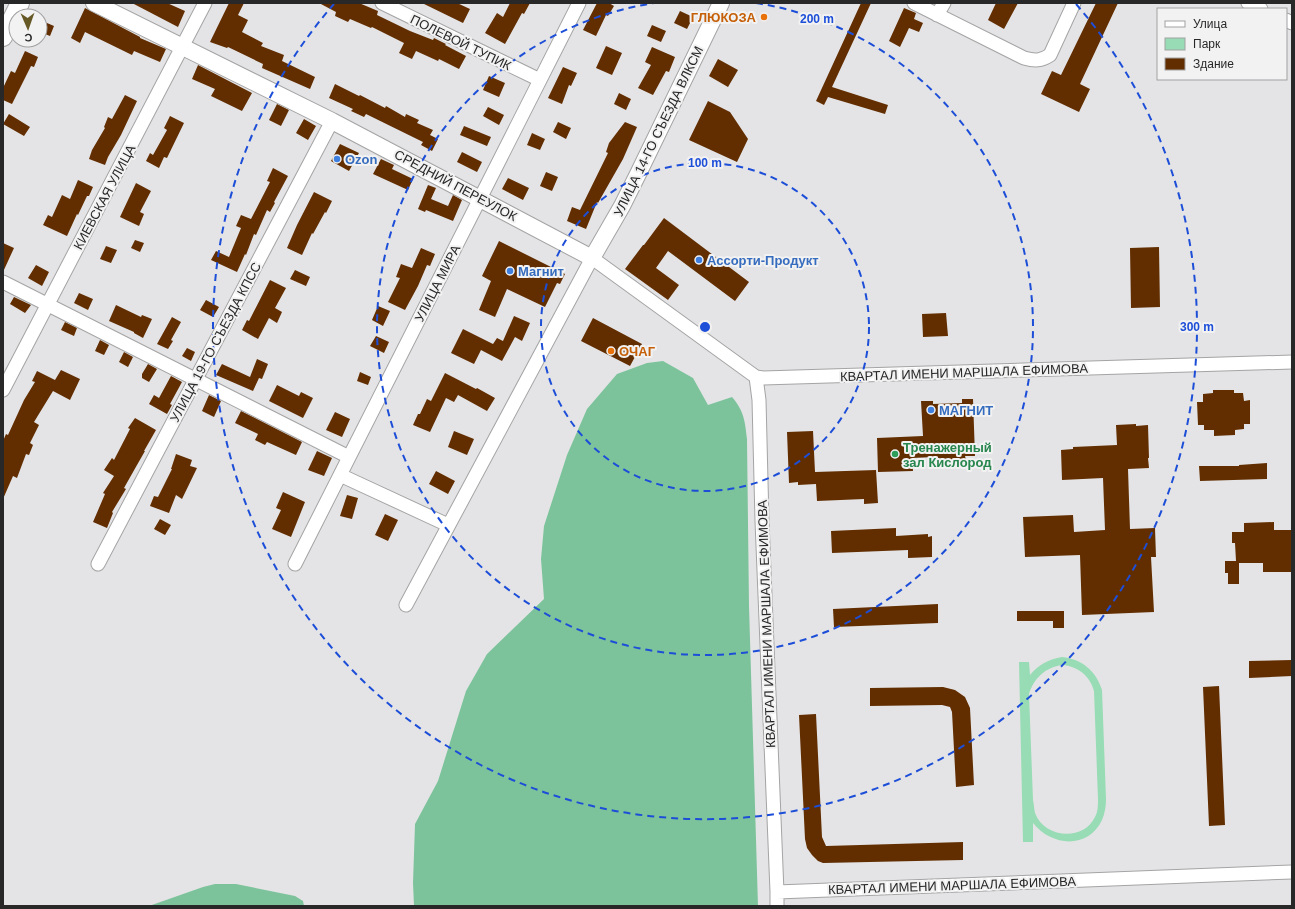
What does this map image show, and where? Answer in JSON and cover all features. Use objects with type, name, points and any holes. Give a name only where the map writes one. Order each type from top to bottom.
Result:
[{"type":"main road","points":[[3,37],[20,3]]},
{"type":"street","name":"СРЕДНИЙ ПЕРЕУЛОК","points":[[94,3],[332,121],[592,258],[756,377]]},
{"type":"street","name":"КИЕВСКАЯ УЛИЦА","points":[[3,390],[205,3]]},
{"type":"street","name":"ПОЛЕВОЙ ТУПИК","points":[[382,3],[405,8],[540,80]]},
{"type":"street","name":"УЛИЦА МИРА","points":[[295,564],[579,3]]},
{"type":"street","name":"УЛИЦА 14-ГО СЪЕЗДА ВЛКСМ","points":[[592,258],[622,206],[720,3]]},
{"type":"street","points":[[914,3],[937,16],[1024,58],[1034,61],[1043,60],[1050,55],[1074,3]]},
{"type":"street","points":[[937,16],[944,3]]},
{"type":"street","points":[[1248,3],[1259,8]]},
{"type":"street","name":"УЛИЦА 19-ГО СЪЕЗДА КПСС","points":[[98,564],[332,121]]},
{"type":"street","points":[[406,605],[592,258]]},
{"type":"street","points":[[3,282],[349,457]]},
{"type":"street","name":"КВАРТАЛ ИМЕНИ МАРШАЛА ЕФИМОВА","points":[[1292,362],[778,378],[756,377],[759,400],[762,521],[777,892],[1292,872]]},
{"type":"street","points":[[340,475],[448,525]]},
{"type":"street","points":[[777,892],[777,906]]},
{"type":"green space","points":[[663,361],[693,378],[708,405],[732,397],[739,407],[746,427],[749,606],[758,906],[414,906],[413,883],[415,824],[438,781],[466,691],[487,654],[544,599],[541,559],[544,526],[567,455],[587,409],[617,374],[647,363]]},
{"type":"green space","points":[[1057,658],[1069,658],[1082,663],[1096,677],[1102,690],[1106,799],[1105,810],[1102,820],[1096,830],[1079,840],[1059,840],[1041,831],[1033,823],[1033,842],[1023,842],[1019,662],[1029,662],[1030,675],[1040,665]],"holes":[[[1056,666],[1073,667],[1086,676],[1094,691],[1098,804],[1096,815],[1089,825],[1082,830],[1064,834],[1046,828],[1035,813],[1033,800],[1029,694],[1031,688],[1041,674]]]},
{"type":"green space","points":[[215,884],[236,884],[295,896],[303,901],[304,906],[149,906]]},
{"type":"building","points":[[132,3],[167,3],[185,11],[178,27]]},
{"type":"building","points":[[229,3],[244,3],[238,15],[248,20],[242,32],[263,43],[261,46],[284,55],[282,61],[315,77],[310,89],[262,68],[263,64],[228,47],[227,48],[210,42]]},
{"type":"building","points":[[319,3],[359,3],[378,11],[377,15],[410,31],[433,40],[434,38],[466,56],[459,69],[439,59],[438,61],[416,51],[412,59],[399,53],[404,43],[372,27],[371,28],[350,19],[348,22],[335,16],[336,12]]},
{"type":"building","points":[[422,3],[457,3],[470,9],[463,23]]},
{"type":"building","points":[[510,3],[530,3],[524,14],[522,13],[505,44],[485,33],[497,13],[503,17]]},
{"type":"building","points":[[597,3],[609,3],[614,6],[608,16],[606,15],[596,36],[583,30]]},
{"type":"building","points":[[861,3],[871,3],[832,87],[888,105],[885,114],[828,97],[824,105],[816,101]]},
{"type":"building","points":[[996,3],[1018,3],[1004,29],[988,20]]},
{"type":"building","points":[[1096,3],[1118,3],[1080,84],[1090,89],[1079,112],[1041,94],[1052,71],[1061,75]]},
{"type":"building","points":[[85,8],[140,38],[166,49],[160,62],[134,51],[132,55],[85,32],[80,43],[71,38]]},
{"type":"building","points":[[904,8],[916,13],[914,19],[923,23],[919,32],[909,28],[900,47],[889,41]]},
{"type":"building","points":[[680,11],[693,17],[687,29],[674,23]]},
{"type":"building","points":[[48,23],[54,26],[50,36],[48,35]]},
{"type":"building","points":[[652,25],[666,31],[661,42],[647,36]]},
{"type":"building","points":[[606,46],[622,53],[612,75],[596,68]]},
{"type":"building","points":[[652,47],[675,57],[669,72],[666,71],[653,95],[638,88],[651,65],[645,62]]},
{"type":"building","points":[[25,51],[38,57],[34,67],[31,66],[12,104],[3,100],[3,88],[11,71],[15,73]]},
{"type":"building","points":[[718,59],[738,70],[728,87],[709,76]]},
{"type":"building","points":[[198,65],[252,93],[242,111],[211,96],[215,89],[192,79]]},
{"type":"building","points":[[563,67],[577,73],[571,86],[569,85],[562,104],[548,98]]},
{"type":"building","points":[[489,76],[505,83],[499,97],[483,90]]},
{"type":"building","points":[[335,84],[385,108],[386,106],[405,117],[406,114],[419,120],[417,123],[433,130],[430,135],[438,139],[432,151],[421,145],[423,142],[366,114],[364,117],[351,111],[353,109],[329,98]]},
{"type":"building","points":[[619,93],[631,99],[626,110],[614,104]]},
{"type":"building","points":[[125,95],[137,101],[105,165],[89,159],[92,150],[105,128],[104,127],[108,117],[112,119]]},
{"type":"building","points":[[708,101],[730,112],[748,139],[737,162],[689,140]]},
{"type":"building","points":[[277,104],[289,110],[281,126],[269,120]]},
{"type":"building","points":[[488,107],[504,115],[499,125],[483,116]]},
{"type":"building","points":[[9,114],[30,127],[24,136],[3,124]]},
{"type":"building","points":[[170,116],[184,123],[167,158],[164,157],[159,168],[146,161],[150,153],[153,155],[167,130],[164,128]]},
{"type":"building","points":[[304,119],[316,126],[308,140],[296,133]]},
{"type":"building","points":[[558,122],[571,128],[566,139],[553,132]]},
{"type":"building","points":[[625,122],[637,127],[623,159],[598,203],[597,202],[586,229],[567,221],[572,207],[580,210],[608,153],[606,152],[609,143]]},
{"type":"building","points":[[464,126],[491,137],[487,146],[460,135]]},
{"type":"building","points":[[532,133],[545,139],[540,150],[527,145]]},
{"type":"building","points":[[340,144],[359,153],[349,171],[331,161]]},
{"type":"building","points":[[462,152],[482,162],[477,172],[457,162]]},
{"type":"building","points":[[381,159],[394,165],[392,169],[413,179],[408,190],[373,174]]},
{"type":"building","points":[[273,168],[288,176],[270,212],[267,210],[256,235],[254,234],[246,255],[245,254],[237,272],[211,260],[216,251],[229,257],[241,228],[236,226],[241,215],[251,219],[270,182],[267,181]]},
{"type":"building","points":[[546,172],[558,177],[552,191],[540,186]]},
{"type":"building","points":[[508,178],[529,188],[523,200],[502,189]]},
{"type":"building","points":[[78,180],[93,187],[78,215],[77,214],[67,236],[43,225],[48,215],[52,217],[62,195],[70,199]]},
{"type":"building","points":[[136,183],[151,191],[140,212],[144,214],[139,226],[120,217]]},
{"type":"building","points":[[428,185],[436,188],[431,199],[448,206],[453,195],[462,200],[453,221],[426,210],[425,212],[418,209]]},
{"type":"building","points":[[314,192],[332,201],[313,234],[312,233],[302,255],[287,248]]},
{"type":"building","name":"Ассорти-Продукт","points":[[664,218],[749,282],[735,301],[668,251],[656,268],[679,285],[668,300],[625,269]]},
{"type":"building","points":[[135,240],[144,243],[140,252],[131,248]]},
{"type":"building","points":[[499,241],[565,274],[560,284],[557,283],[545,307],[507,289],[495,317],[479,310],[491,281],[482,276]]},
{"type":"building","points":[[3,243],[14,248],[3,272]]},
{"type":"building","points":[[106,246],[117,250],[111,263],[100,259]]},
{"type":"building","points":[[1159,247],[1160,307],[1131,308],[1130,248]]},
{"type":"building","points":[[421,248],[435,254],[430,266],[427,265],[405,310],[388,302],[400,278],[396,277],[401,264],[412,268]]},
{"type":"building","points":[[36,265],[49,272],[42,286],[28,278]]},
{"type":"building","points":[[295,270],[310,277],[306,286],[290,279]]},
{"type":"building","points":[[270,280],[286,288],[275,308],[282,312],[277,323],[269,318],[258,339],[242,330],[247,320],[249,321]]},
{"type":"building","points":[[79,293],[93,299],[88,310],[74,303]]},
{"type":"building","points":[[14,297],[31,305],[25,313],[10,304]]},
{"type":"building","points":[[206,300],[219,307],[213,317],[200,310]]},
{"type":"building","points":[[116,305],[141,317],[142,315],[152,319],[143,338],[134,332],[109,321]]},
{"type":"building","points":[[378,306],[390,311],[383,326],[372,320]]},
{"type":"building","points":[[946,313],[948,336],[923,337],[922,314]]},
{"type":"building","points":[[514,316],[530,323],[522,341],[515,337],[502,361],[481,350],[474,364],[451,353],[463,329],[493,344],[497,338],[503,341]]},
{"type":"building","points":[[172,317],[181,322],[171,340],[173,341],[168,349],[157,344]]},
{"type":"building","points":[[593,318],[642,344],[630,366],[581,341]]},
{"type":"building","points":[[65,322],[77,328],[74,336],[61,330]]},
{"type":"building","points":[[376,336],[389,342],[384,353],[370,346]]},
{"type":"building","points":[[100,340],[109,345],[104,355],[95,351]]},
{"type":"building","points":[[187,348],[195,352],[191,361],[182,356]]},
{"type":"building","points":[[124,352],[133,357],[128,367],[119,362]]},
{"type":"building","points":[[257,359],[268,364],[262,379],[259,378],[253,391],[216,375],[222,364],[250,377]]},
{"type":"building","points":[[148,364],[157,369],[149,382],[142,378],[142,374]]},
{"type":"building","points":[[61,370],[80,379],[70,400],[53,391],[34,422],[39,425],[30,443],[33,445],[29,455],[26,454],[17,478],[13,476],[3,499],[3,441],[6,434],[8,435],[24,400],[35,382],[32,381],[37,371],[55,380]]},
{"type":"building","points":[[360,372],[371,377],[368,385],[357,381]]},
{"type":"building","points":[[445,373],[495,398],[487,411],[458,395],[454,402],[446,398],[430,432],[413,425],[427,399],[431,401]]},
{"type":"building","points":[[171,376],[182,382],[170,404],[172,405],[167,414],[149,404],[154,395],[159,398]]},
{"type":"building","points":[[277,385],[299,396],[301,392],[313,398],[303,418],[269,401]]},
{"type":"building","points":[[1213,390],[1234,390],[1234,393],[1243,393],[1244,401],[1250,400],[1250,424],[1244,424],[1244,429],[1235,430],[1235,435],[1214,436],[1214,430],[1204,430],[1204,425],[1198,425],[1197,402],[1203,402],[1203,394],[1213,393]]},
{"type":"building","points":[[209,395],[221,401],[214,417],[202,411]]},
{"type":"building","points":[[962,399],[973,399],[975,456],[965,456],[966,460],[935,461],[935,457],[912,458],[913,471],[878,472],[877,438],[923,436],[921,401],[933,401],[933,404],[962,403]]},
{"type":"building","points":[[241,411],[302,442],[296,455],[267,442],[265,445],[255,440],[258,434],[235,423]]},
{"type":"building","points":[[335,412],[350,419],[342,437],[326,430]]},
{"type":"building","points":[[135,418],[156,430],[124,488],[126,489],[112,512],[113,513],[107,528],[93,522],[105,494],[103,493],[114,476],[104,470],[112,458],[114,460],[130,429],[128,428]]},
{"type":"building","points":[[1136,424],[1136,426],[1148,425],[1149,468],[1128,469],[1130,529],[1155,528],[1156,557],[1151,557],[1154,612],[1082,615],[1080,555],[1025,557],[1023,517],[1073,515],[1074,532],[1105,530],[1103,478],[1062,480],[1061,450],[1073,449],[1073,447],[1117,445],[1116,425]]},
{"type":"building","points":[[454,431],[474,439],[467,455],[448,447]]},
{"type":"building","points":[[813,431],[815,472],[876,470],[878,503],[864,504],[864,499],[817,501],[816,484],[798,485],[798,482],[789,483],[787,432]]},
{"type":"building","points":[[317,451],[332,458],[324,476],[308,470]]},
{"type":"building","points":[[176,454],[192,460],[190,466],[197,468],[182,499],[176,495],[169,513],[150,506],[154,496],[158,497],[172,469]]},
{"type":"building","points":[[1267,463],[1267,479],[1200,481],[1199,466],[1239,466]]},
{"type":"building","points":[[436,471],[455,481],[448,494],[429,484]]},
{"type":"building","points":[[283,492],[305,502],[291,537],[272,529],[281,510],[276,508]]},
{"type":"building","points":[[347,495],[358,498],[352,519],[340,516]]},
{"type":"building","points":[[385,514],[398,520],[388,541],[375,535]]},
{"type":"building","points":[[160,519],[171,525],[165,535],[154,529]]},
{"type":"building","points":[[1274,522],[1274,530],[1292,530],[1292,572],[1263,572],[1263,563],[1239,563],[1239,584],[1228,584],[1228,573],[1225,573],[1225,561],[1236,561],[1235,543],[1232,543],[1232,532],[1244,532],[1244,523]]},
{"type":"building","points":[[896,528],[896,536],[928,534],[928,537],[932,536],[932,557],[908,558],[908,550],[832,553],[831,531]]},
{"type":"building","points":[[938,604],[938,623],[834,627],[833,609]]},
{"type":"building","points":[[1017,611],[1064,611],[1064,628],[1053,628],[1053,621],[1017,621]]},
{"type":"building","points":[[1292,660],[1292,676],[1249,678],[1249,661]]},
{"type":"building","points":[[1219,686],[1225,825],[1209,826],[1203,687]]},
{"type":"building","points":[[943,687],[955,690],[965,697],[970,708],[974,785],[956,787],[952,712],[950,707],[942,705],[870,706],[870,688]]},
{"type":"building","points":[[816,714],[822,837],[826,846],[963,842],[963,860],[823,863],[818,861],[807,848],[805,839],[799,715]]},
{"type":"place","name":"ГЛЮКОЗА","points":[[764,17]]},
{"type":"place","name":"Ozon","points":[[337,159]]},
{"type":"place","name":"Ассорти-Продукт","points":[[699,260]]},
{"type":"place","name":"Магнит","points":[[510,271]]},
{"type":"place","name":"ОЧАГ","points":[[611,351]]},
{"type":"place","name":"МАГНИТ","points":[[931,410]]},
{"type":"place","name":"Тренажерный зал Кислород","points":[[895,454]]}]
